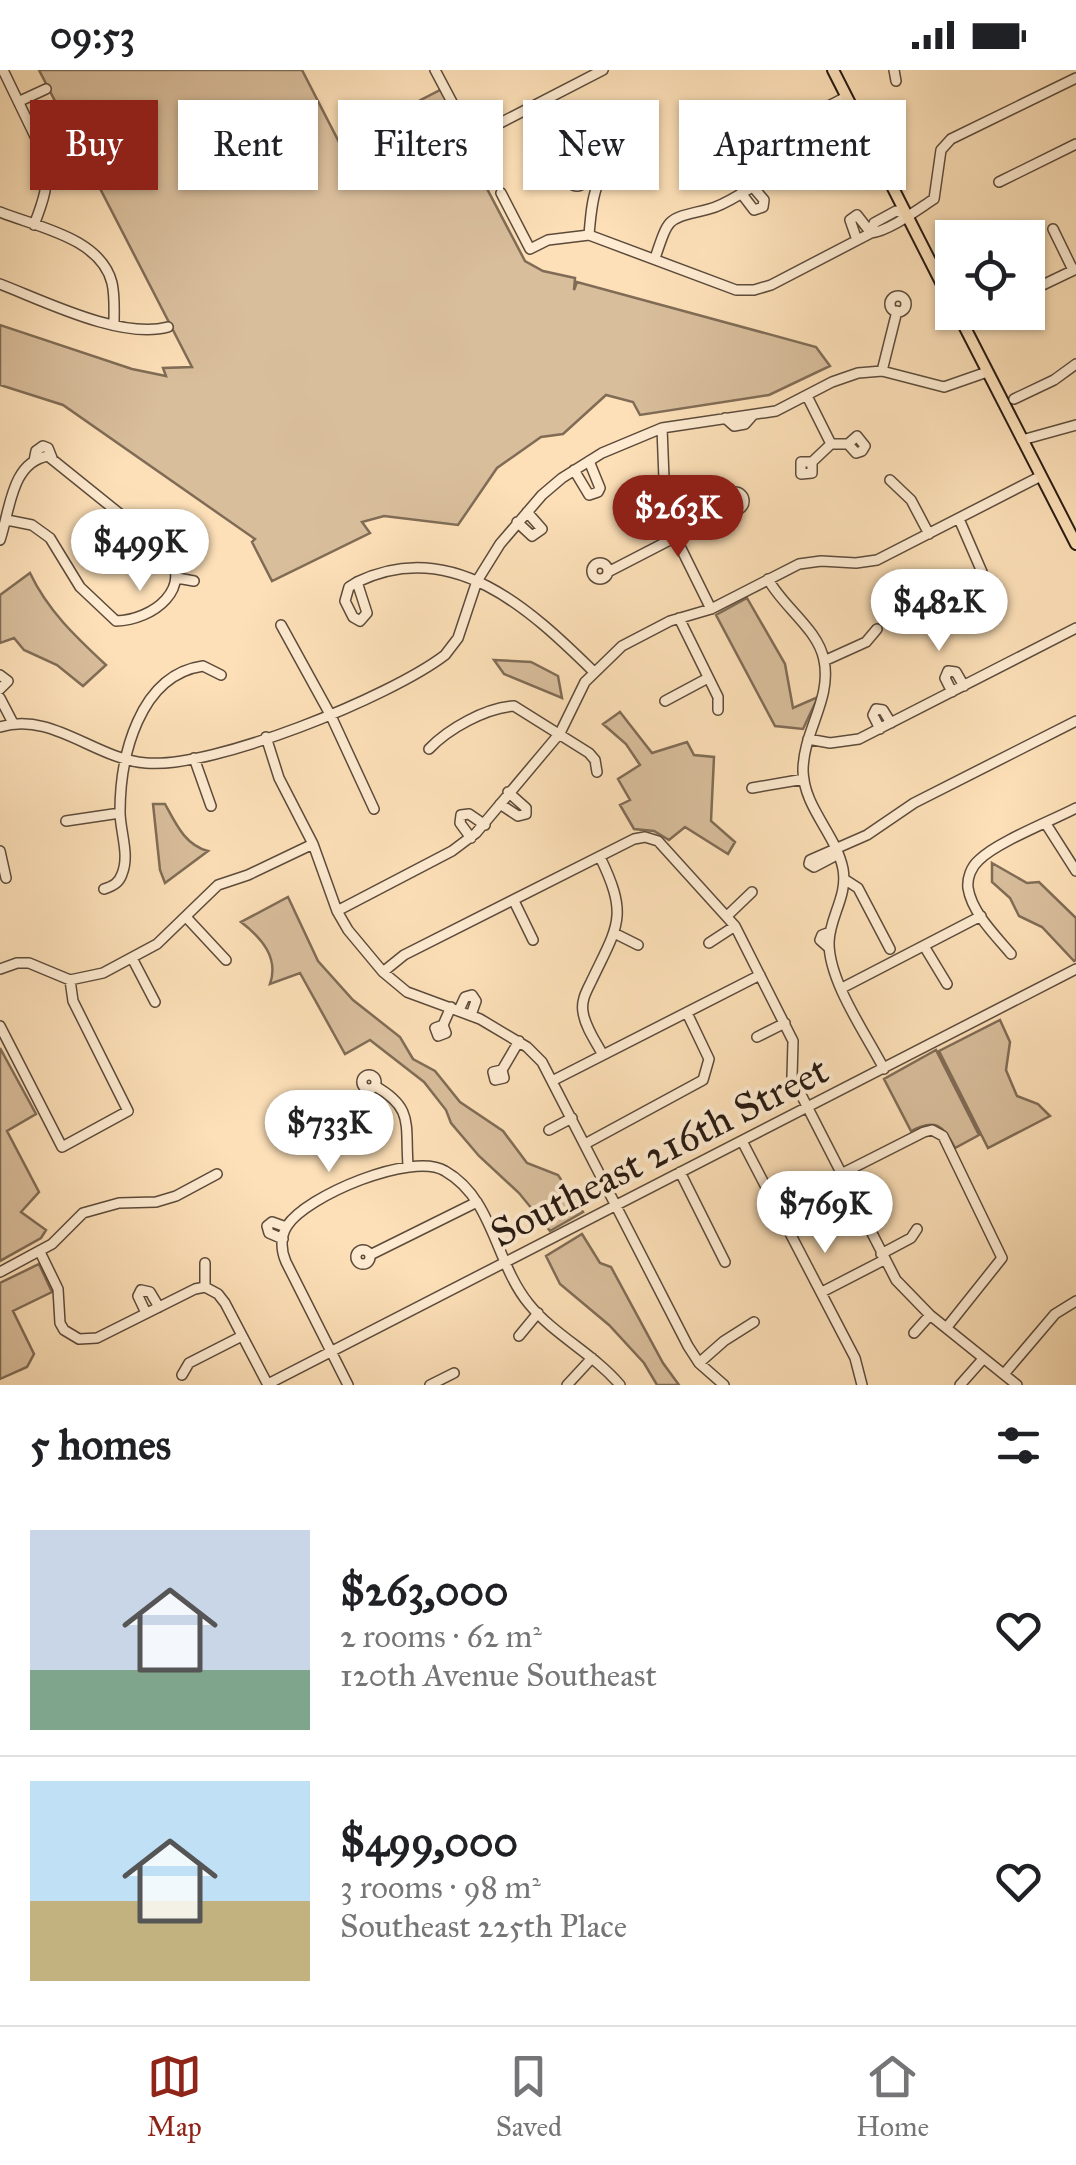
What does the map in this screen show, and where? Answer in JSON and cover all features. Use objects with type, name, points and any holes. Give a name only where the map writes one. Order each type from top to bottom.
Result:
[{"type":"main road","points":[[833,70],[935,271]]},
{"type":"main road","points":[[966,330],[1076,544]]},
{"type":"street","points":[[4,70],[48,169],[45,194],[34,225]]},
{"type":"street","points":[[435,70],[471,138],[603,70]]},
{"type":"street","points":[[894,70],[896,82]]},
{"type":"street","points":[[501,192],[530,248],[548,240],[589,235],[727,289],[754,290],[771,285],[870,233],[874,222],[896,211],[906,214],[936,195],[942,150],[951,139],[1076,78]]},
{"type":"street","points":[[20,102],[46,89]]},
{"type":"street","points":[[840,100],[846,97]]},
{"type":"street","points":[[999,182],[1076,144]]},
{"type":"street","points":[[589,190],[589,235]]},
{"type":"street","points":[[655,258],[666,226],[672,220],[742,193]]},
{"type":"street","points":[[0,212],[86,247],[99,258],[113,286],[114,324]]},
{"type":"street","points":[[857,240],[850,224],[855,215],[862,218],[870,233]]},
{"type":"street","points":[[1045,284],[1075,269],[1053,229]]},
{"type":"street","points":[[0,284],[114,324],[142,330],[168,328]]},
{"type":"street","points":[[882,371],[897,311]]},
{"type":"street","points":[[1014,398],[1054,380],[1076,364]]},
{"type":"street","points":[[0,727],[13,723],[49,728],[144,763],[194,758],[331,716],[445,655],[458,638],[486,564],[516,522],[589,461],[662,428],[776,411],[858,373],[882,371],[944,387],[987,372]]},
{"type":"street","points":[[807,396],[831,444]]},
{"type":"street","points":[[1022,440],[1076,425]]},
{"type":"street","points":[[662,428],[665,504],[676,538],[711,608]]},
{"type":"street","points":[[812,462],[831,444],[848,444]]},
{"type":"street","points":[[0,540],[13,487],[43,458],[135,526],[172,559],[177,578],[166,602],[139,616],[116,621],[80,587],[50,538],[32,526],[7,520]]},
{"type":"street","points":[[574,470],[589,495],[598,492],[600,488],[589,461]]},
{"type":"street","points":[[337,911],[452,852],[470,838],[560,733],[576,696],[594,672],[622,646],[810,562],[856,564],[877,560],[1041,476]]},
{"type":"street","points":[[890,480],[911,500],[929,534]]},
{"type":"street","points":[[608,572],[730,509]]},
{"type":"street","points":[[516,522],[532,536],[542,530],[526,512]]},
{"type":"street","points":[[947,600],[982,577],[980,563],[959,519]]},
{"type":"street","points":[[356,582],[394,568],[441,571],[477,581],[537,617],[594,672]]},
{"type":"street","points":[[177,578],[194,581]]},
{"type":"street","points":[[768,579],[817,641],[824,660],[826,689],[808,739],[804,779],[810,801],[836,850],[844,879],[829,948],[842,988],[884,1069]]},
{"type":"street","points":[[679,618],[718,697],[718,710]]},
{"type":"street","points":[[281,625],[331,716],[374,809]]},
{"type":"street","points":[[824,660],[866,642],[877,628]]},
{"type":"street","points":[[808,739],[850,742],[1076,628]]},
{"type":"street","points":[[104,889],[119,880],[124,871],[120,813],[126,759],[140,716],[170,678],[191,667],[203,666],[221,674]]},
{"type":"street","points":[[952,692],[944,678],[948,672],[956,672],[964,686]]},
{"type":"street","points":[[0,675],[8,680],[0,689]]},
{"type":"street","points":[[666,701],[708,678]]},
{"type":"street","points":[[0,698],[13,723]]},
{"type":"street","points":[[429,749],[452,731],[507,706],[520,708],[593,756],[598,772]]},
{"type":"street","points":[[880,729],[873,715],[876,709],[883,710],[891,723]]},
{"type":"street","points":[[836,850],[867,835],[914,803],[1076,721]]},
{"type":"street","points":[[266,737],[279,778],[348,930],[382,972],[408,992],[471,1015],[519,1041],[542,1062],[699,1363],[724,1385]]},
{"type":"street","points":[[194,758],[211,806]]},
{"type":"street","points":[[752,788],[804,779]]},
{"type":"street","points":[[500,804],[518,816],[526,814],[526,808],[508,792]]},
{"type":"street","points":[[1011,954],[981,916],[969,893],[970,875],[982,857],[1076,808]]},
{"type":"street","points":[[66,821],[120,813]]},
{"type":"street","points":[[470,838],[460,823],[460,815],[469,814],[485,824]]},
{"type":"street","points":[[1046,824],[1076,870]]},
{"type":"street","points":[[382,972],[404,955],[600,857],[640,838],[652,838],[664,846],[735,926],[785,1022],[794,1046],[790,1071],[901,1288],[1016,1385]]},
{"type":"street","points":[[0,970],[29,963],[70,980],[103,973],[157,944],[218,884],[312,844]]},
{"type":"street","points":[[0,851],[6,878]]},
{"type":"street","points":[[600,857],[617,895],[619,913],[582,1004],[584,1018],[603,1055]]},
{"type":"street","points":[[844,879],[858,888],[890,949]]},
{"type":"street","points":[[727,916],[752,892]]},
{"type":"street","points":[[514,901],[533,940]]},
{"type":"street","points":[[842,988],[981,916]]},
{"type":"street","points":[[186,917],[226,960]]},
{"type":"street","points":[[709,943],[735,926]]},
{"type":"street","points":[[614,933],[638,945]]},
{"type":"street","points":[[924,946],[947,984]]},
{"type":"street","points":[[132,958],[156,1002]]},
{"type":"street","name":"Southeast 216th Street","points":[[268,1385],[1076,969]]},
{"type":"street","points":[[554,1080],[760,975]]},
{"type":"street","points":[[0,1026],[62,1147],[128,1111],[72,1001],[70,980]]},
{"type":"street","points":[[443,1025],[465,997],[472,995],[476,1001],[471,1015]]},
{"type":"street","points":[[585,1144],[691,1090],[706,1075],[707,1052],[686,1013]]},
{"type":"street","points":[[757,1037],[785,1022]]},
{"type":"street","points":[[502,1070],[519,1041]]},
{"type":"street","points":[[375,1086],[396,1098],[402,1107],[408,1166]]},
{"type":"street","points":[[549,1130],[572,1118]]},
{"type":"street","points":[[841,1174],[924,1132],[938,1132],[945,1140],[1002,1258],[947,1327]]},
{"type":"street","points":[[742,1141],[858,1364],[862,1385]]},
{"type":"street","points":[[348,1385],[286,1262],[284,1233],[302,1210],[363,1179],[386,1169],[422,1164],[458,1180],[476,1202],[528,1303],[620,1385]]},
{"type":"street","points":[[680,1172],[725,1262]]},
{"type":"street","points":[[0,1272],[40,1252],[83,1212],[119,1203],[156,1202],[176,1196],[216,1174]]},
{"type":"street","points":[[370,1255],[476,1202]]},
{"type":"street","points":[[822,1292],[911,1238],[916,1229]]},
{"type":"street","points":[[40,1252],[58,1289],[58,1314],[71,1336],[88,1340],[195,1288],[205,1287],[225,1303],[268,1385]]},
{"type":"street","points":[[204,1263],[205,1287]]},
{"type":"street","points":[[146,1314],[138,1296],[141,1290],[150,1292],[158,1307]]},
{"type":"street","points":[[1004,1374],[1055,1314],[1076,1301]]},
{"type":"street","points":[[519,1336],[538,1313]]},
{"type":"street","points":[[914,1333],[930,1315]]},
{"type":"street","points":[[699,1363],[754,1322]]},
{"type":"street","points":[[182,1375],[189,1363],[242,1336]]},
{"type":"street","points":[[567,1385],[592,1358]]},
{"type":"street","points":[[960,1385],[983,1359]]},
{"type":"street","points":[[430,1385],[454,1373]]},
{"type":"shaded area","points":[[39,70],[302,70],[317,100],[178,100],[178,190],[318,190],[318,101],[338,140],[338,190],[488,190],[525,261],[543,271],[575,278],[574,290],[577,282],[816,347],[830,366],[769,395],[640,415],[633,402],[606,395],[563,434],[541,437],[497,468],[458,525],[384,516],[362,522],[370,533],[272,581],[252,542],[255,539],[63,405],[0,385],[0,325],[132,369],[166,376],[163,368],[192,367],[101,190],[158,190],[158,100],[54,100]]},
{"type":"shaded area","points":[[446,87],[451,98],[447,100],[421,100]]},
{"type":"shaded area","points":[[30,573],[54,611],[106,665],[83,686],[57,665],[24,650],[14,638],[0,643],[0,595]]},
{"type":"shaded area","points":[[747,598],[785,664],[793,708],[818,697],[803,729],[775,726],[716,615]]},
{"type":"shaded area","points":[[494,660],[531,662],[558,676],[562,698],[504,674]]},
{"type":"shaded area","points":[[620,712],[652,753],[687,742],[694,755],[714,757],[711,821],[735,842],[728,854],[685,827],[669,840],[654,831],[634,829],[620,805],[630,800],[618,779],[640,765],[626,744],[603,724]]},
{"type":"shaded area","points":[[153,804],[165,804],[187,839],[208,851],[165,883],[160,870]]},
{"type":"shaded area","points":[[992,863],[1027,883],[1039,882],[1076,918],[1076,960],[1042,927],[1019,916],[1010,898],[992,882]]},
{"type":"shaded area","points":[[288,897],[318,961],[353,1000],[400,1037],[413,1059],[435,1071],[460,1102],[503,1131],[527,1163],[558,1175],[583,1212],[550,1231],[451,1123],[424,1082],[370,1040],[345,1054],[300,973],[270,984],[272,966],[267,949],[241,922]]},
{"type":"shaded area","points":[[1000,1020],[1010,1042],[1006,1070],[1017,1096],[1038,1104],[1050,1116],[988,1148],[939,1051]]},
{"type":"shaded area","points":[[0,1048],[36,1114],[7,1131],[39,1192],[21,1212],[46,1230],[41,1238],[0,1261]]},
{"type":"shaded area","points":[[936,1050],[979,1135],[955,1148],[938,1126],[926,1125],[911,1131],[884,1079]]},
{"type":"shaded area","points":[[582,1234],[600,1263],[611,1267],[679,1385],[657,1385],[644,1363],[609,1325],[560,1284],[546,1256]]},
{"type":"shaded area","points":[[39,1264],[52,1292],[13,1311],[34,1354],[27,1367],[0,1379],[0,1283]]}]
